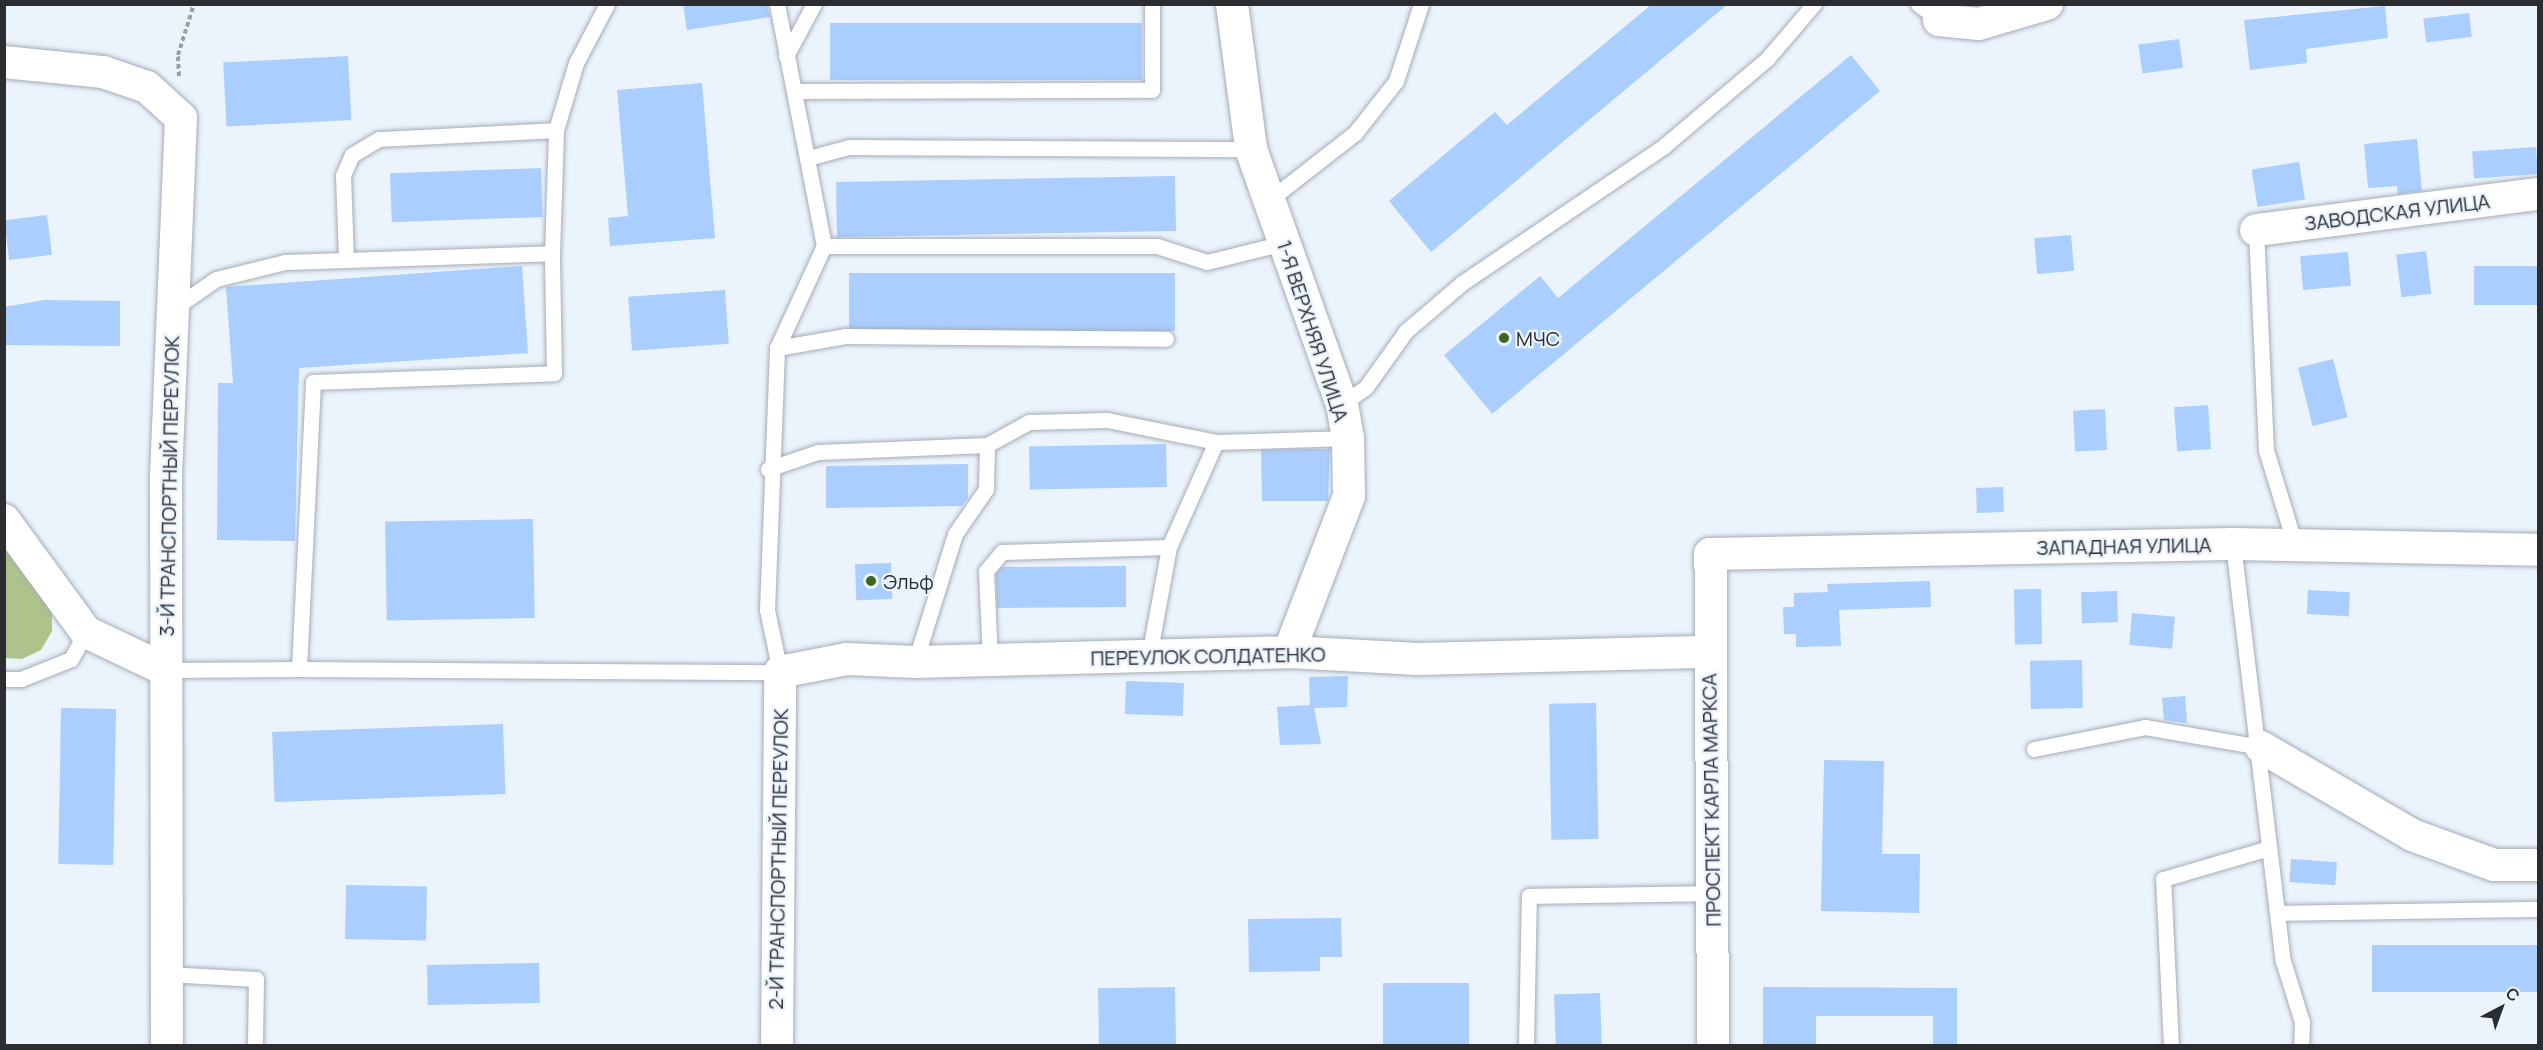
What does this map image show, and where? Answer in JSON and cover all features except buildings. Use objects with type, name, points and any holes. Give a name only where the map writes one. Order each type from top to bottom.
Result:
[{"type":"street","name":"1-Я ВЕРХНЯЯ УЛИЦА","points":[[1232,4],[1251,149],[1342,404],[1348,438],[1348,496],[1289,652]]},
{"type":"street","points":[[1928,12],[1979,24],[2047,4]]},
{"type":"street","points":[[4,62],[103,72],[147,87],[181,118]]},
{"type":"street","name":"3-Й ТРАНСПОРТНЫЙ ПЕРЕУЛОК","points":[[167,1046],[166,670],[173,309],[181,118]]},
{"type":"street","name":"ЗАВОДСКАЯ УЛИЦА","points":[[2256,230],[2538,194]]},
{"type":"street","points":[[4,520],[86,632],[166,670]]},
{"type":"street","name":"ЗАПАДНАЯ УЛИЦА","points":[[1710,554],[2233,544],[2538,550]]},
{"type":"street","name":"ПРОСПЕКТ КАРЛА МАРКСА","points":[[1710,554],[1713,1046]]},
{"type":"street","name":"ПЕРЕУЛОК СОЛДАТЕНКО","points":[[780,672],[847,659],[915,662],[1289,652],[1418,659],[1710,652]]},
{"type":"street","name":"2-Й ТРАНСПОРТНЫЙ ПЕРЕУЛОК","points":[[777,1046],[780,672]]},
{"type":"street","points":[[2261,747],[2412,835],[2494,865],[2538,865]]},
{"type":"lane","points":[[299,669],[313,382],[554,373],[552,253],[556,130],[576,63],[607,4]]},
{"type":"lane","points":[[166,670],[780,672],[767,610],[768,470],[777,348],[824,246],[777,4]]},
{"type":"lane","points":[[786,56],[814,4]]},
{"type":"lane","points":[[795,91],[1152,90],[1152,4]]},
{"type":"lane","points":[[1269,200],[1355,133],[1396,81],[1421,4]]},
{"type":"lane","points":[[1342,404],[1366,387],[1406,331],[1511,247],[1664,146],[1767,60],[1814,4]]},
{"type":"lane","points":[[346,260],[343,175],[352,155],[379,138],[556,130]]},
{"type":"lane","points":[[808,158],[849,147],[1251,149]]},
{"type":"lane","points":[[2256,230],[2266,450],[2295,545]]},
{"type":"lane","points":[[824,246],[1157,246],[1207,262],[1284,243]]},
{"type":"lane","points":[[173,309],[216,279],[285,262],[552,253]]},
{"type":"lane","points":[[777,348],[845,336],[1166,339]]},
{"type":"lane","points":[[768,470],[818,452],[987,445],[1029,422],[1107,420],[1216,442],[1348,438]]},
{"type":"lane","points":[[1149,656],[1169,547],[1216,442]]},
{"type":"lane","points":[[915,662],[955,534],[986,489],[987,445]]},
{"type":"lane","points":[[2233,544],[2261,747],[2269,848],[2283,961],[2302,1022],[2301,1046]]},
{"type":"lane","points":[[990,660],[986,571],[1002,552],[1169,547]]},
{"type":"lane","points":[[4,679],[21,679],[71,659],[86,632]]},
{"type":"lane","points":[[2034,749],[2145,727],[2261,747]]},
{"type":"lane","points":[[2171,1046],[2163,879],[2269,848]]},
{"type":"lane","points":[[1526,1046],[1529,896],[1712,893]]},
{"type":"lane","points":[[2277,913],[2538,909]]},
{"type":"lane","points":[[167,974],[256,979],[255,1046]]},
{"type":"path","points":[[181,118],[178,56],[194,4]]},
{"type":"green space","points":[[4,540],[52,611],[52,631],[41,650],[22,659],[5,658]]},
{"type":"place","name":"МЧС","points":[[1504,338]]},
{"type":"place","name":"Эльф","points":[[871,581]]}]
